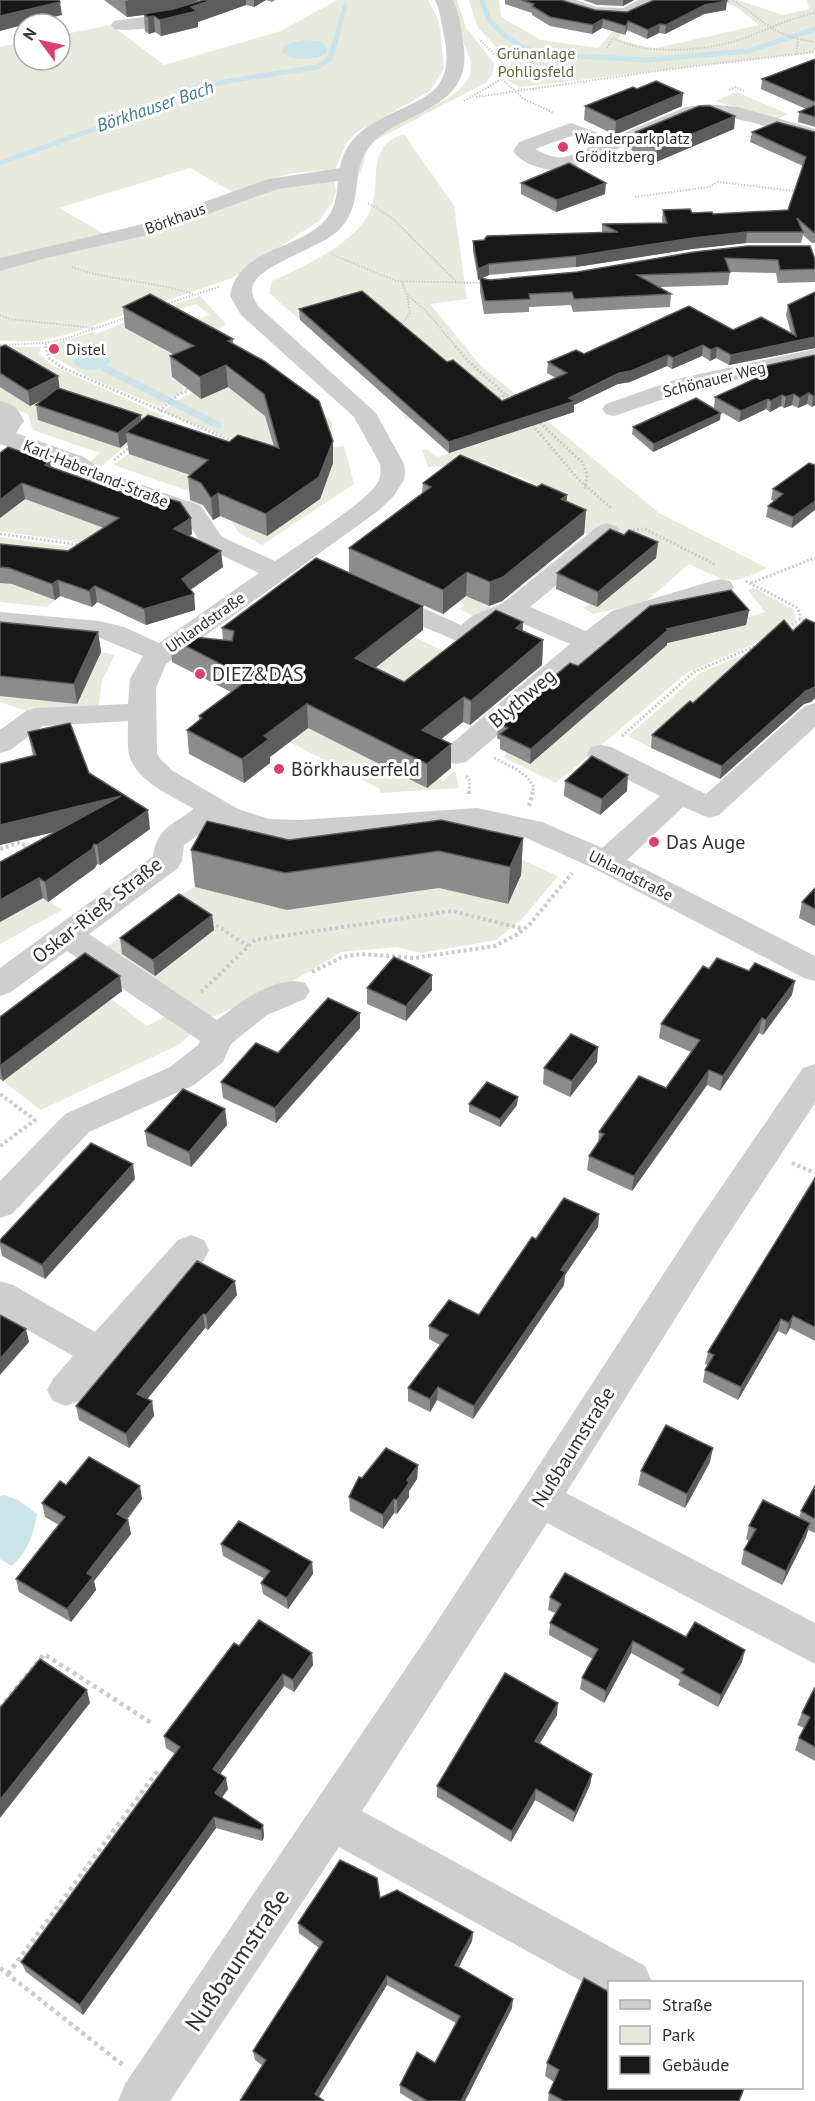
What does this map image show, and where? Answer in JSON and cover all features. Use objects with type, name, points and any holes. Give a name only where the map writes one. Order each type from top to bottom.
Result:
[{"type":"street","points":[[120,25],[139,25],[171,18],[204,8],[219,0]]},
{"type":"street","points":[[242,279],[256,268],[321,234],[338,219],[348,195],[352,153],[365,138],[386,123],[435,98],[454,77],[458,56],[444,0]]},
{"type":"street","points":[[558,0],[596,12],[626,14],[653,0]]},
{"type":"street","points":[[611,144],[579,130],[571,129],[526,146],[523,151],[547,164],[559,165],[703,109],[723,110],[815,135]]},
{"type":"street","name":"Börkhaus","points":[[0,265],[41,253],[145,230],[276,183],[349,174]]},
{"type":"street","name":"Uhlandstraße","points":[[242,279],[238,293],[240,301],[364,413],[392,464],[392,480],[378,499],[160,654],[144,679],[141,712],[143,753],[147,763],[163,778],[214,809],[247,824],[286,831],[477,818],[522,827],[597,858],[815,970]]},
{"type":"street","name":"Schönauer Weg","points":[[614,409],[685,384],[815,356]]},
{"type":"street","name":"Karl-Haberland-Straße","points":[[0,408],[8,412],[12,421],[0,435],[75,462],[94,476],[192,511],[213,542],[285,565]]},
{"type":"street","points":[[360,589],[464,636],[481,622],[512,609],[607,531]]},
{"type":"street","points":[[285,565],[320,571]]},
{"type":"street","name":"Blythweg","points":[[461,751],[621,617],[729,579]]},
{"type":"street","points":[[512,609],[589,642]]},
{"type":"street","points":[[0,620],[99,629],[160,654]]},
{"type":"street","points":[[0,744],[36,717],[141,712]]},
{"type":"street","points":[[601,754],[710,808],[815,712]]},
{"type":"street","points":[[597,858],[680,794]]},
{"type":"street","name":"Oskar-Rieß-Straße","points":[[0,984],[167,861],[170,841],[214,809]]},
{"type":"street","points":[[67,935],[218,1037]]},
{"type":"street","points":[[0,1204],[77,1123],[182,1076],[211,1053],[218,1037],[256,1007],[294,991]]},
{"type":"street","name":"Nußbaumstraße","points":[[147,2094],[332,1819],[540,1500],[703,1243],[815,1077]]},
{"type":"street","points":[[66,1390],[191,1250]]},
{"type":"street","points":[[0,1296],[99,1353]]},
{"type":"street","points":[[540,1500],[815,1644]]},
{"type":"street","points":[[332,1819],[625,1981]]},
{"type":"path","points":[[730,0],[741,4],[771,27],[796,40],[815,42]]},
{"type":"path","points":[[607,48],[613,39],[618,43],[658,50],[718,45],[790,19],[815,13]]},
{"type":"path","points":[[475,33],[502,62],[502,80],[524,99],[573,122],[571,129]]},
{"type":"path","points":[[796,40],[796,54]]},
{"type":"path","points":[[502,80],[472,97],[815,52]]},
{"type":"path","points":[[635,197],[710,187],[718,182],[803,192]]},
{"type":"path","points":[[366,207],[368,198]]},
{"type":"path","points":[[367,202],[392,218],[457,282]]},
{"type":"path","points":[[306,243],[386,278],[402,282],[489,284]]},
{"type":"path","points":[[41,253],[93,276],[171,286],[194,294]]},
{"type":"path","points":[[163,305],[242,279]]},
{"type":"path","points":[[400,326],[410,313],[402,282]]},
{"type":"path","points":[[407,295],[425,310],[467,360],[507,395],[516,406]]},
{"type":"path","points":[[0,315],[10,319],[96,328]]},
{"type":"path","points":[[0,345],[46,343],[130,316]]},
{"type":"path","points":[[46,343],[44,351],[47,357],[63,368],[238,443]]},
{"type":"path","points":[[159,411],[178,395],[187,391],[187,388]]},
{"type":"path","points":[[487,401],[507,395]]},
{"type":"path","points":[[523,414],[559,454],[585,489],[587,474],[582,462],[531,416]]},
{"type":"path","points":[[94,476],[136,442]]},
{"type":"path","points":[[607,531],[645,529],[729,579],[750,583],[796,607],[801,613],[800,619],[782,631]]},
{"type":"path","points":[[0,534],[86,545]]},
{"type":"path","points":[[729,579],[750,583],[815,558]]},
{"type":"path","points":[[800,619],[815,626]]},
{"type":"path","points":[[601,754],[694,672],[765,643]]},
{"type":"path","points":[[461,751],[516,769],[527,777],[534,787],[522,827]]},
{"type":"path","points":[[0,849],[20,842],[27,847],[22,850]]},
{"type":"path","points":[[294,991],[291,987],[297,981],[342,957],[362,954],[414,958],[475,950],[507,941],[524,929],[597,858]]},
{"type":"path","points":[[182,1012],[255,940],[452,911],[524,929]]},
{"type":"path","points":[[210,922],[248,946]]},
{"type":"path","points":[[0,1094],[35,1120]]},
{"type":"path","points":[[0,1708],[44,1654],[153,1724]]},
{"type":"path","points":[[8,1974],[159,1768]]},
{"type":"path","points":[[0,1968],[147,2094]]},
{"type":"green space","points":[[337,0],[428,0],[439,21],[444,68],[430,91],[357,132],[347,142],[335,169],[287,174],[234,193],[190,168],[59,208],[108,236],[0,262],[0,47],[12,44],[12,72],[72,72],[72,33],[111,25],[164,65],[281,31]]},
{"type":"green space","points":[[452,0],[457,0],[466,28],[494,63],[493,74],[485,83],[376,140],[397,125],[454,94],[466,82],[471,67],[460,32]]},
{"type":"green space","name":"Grünanlage Pohligsfeld","points":[[469,0],[499,0],[501,17],[541,40],[598,48],[613,31],[621,34],[619,39],[652,49],[759,25],[735,6],[716,0],[737,0],[783,15],[809,9],[807,0],[815,0],[815,52],[520,87],[507,80],[511,63],[477,26]]},
{"type":"green space","points":[[736,92],[788,114],[777,119],[715,101]]},
{"type":"green space","points":[[404,134],[454,206],[467,299],[430,304],[480,365],[659,513],[767,568],[743,578],[728,580],[689,564],[644,603],[593,614],[583,608],[590,604],[597,607],[656,558],[572,529],[560,540],[574,545],[561,555],[547,549],[534,560],[548,566],[535,576],[521,570],[508,581],[522,587],[508,598],[494,591],[480,602],[494,609],[474,616],[459,609],[464,605],[459,602],[553,529],[532,488],[536,484],[482,462],[467,466],[428,467],[422,450],[427,449],[437,457],[470,446],[419,415],[406,420],[398,407],[313,332],[382,312],[300,320],[269,293],[272,281],[323,256],[346,240],[365,220],[374,196],[378,159],[382,149],[391,140]]},
{"type":"green space","points":[[372,144],[367,150],[361,172],[357,172],[364,153]]},
{"type":"green space","points":[[333,180],[336,190],[333,202],[319,221],[232,278],[65,335],[38,341],[0,341],[0,267],[275,186]]},
{"type":"green space","points":[[200,296],[226,324],[208,335],[180,325],[210,315],[196,304],[167,313],[160,309]]},
{"type":"green space","points":[[148,313],[196,367],[171,378],[181,384],[184,390],[160,407],[86,376],[49,354],[49,349],[54,344],[93,332],[96,334]]},
{"type":"green space","points":[[0,347],[41,347],[39,354],[53,366],[164,416],[96,470],[90,462],[100,453],[33,430],[28,414],[0,404]]},
{"type":"green space","points":[[275,368],[332,422],[333,428],[289,434],[255,375]]},
{"type":"green space","points":[[228,387],[289,434],[271,436],[273,444],[271,449],[255,448],[165,413],[165,410],[187,395]]},
{"type":"green space","points":[[170,421],[260,456],[200,507],[188,502],[197,494],[114,465]]},
{"type":"green space","points":[[344,446],[354,484],[262,545],[238,532],[226,512],[274,455]]},
{"type":"green space","points":[[25,499],[117,532],[103,546],[0,531],[0,518]]},
{"type":"green space","points":[[0,537],[83,549],[98,563],[47,607],[0,602]]},
{"type":"green space","points":[[754,588],[794,610],[795,620],[764,640],[688,672],[556,783],[503,757],[507,753],[530,764],[658,652],[655,645],[765,612],[748,590]]},
{"type":"green space","points":[[800,623],[815,629],[651,748],[628,736],[700,673],[771,643]]},
{"type":"green space","points":[[414,637],[444,651],[385,697],[344,672]]},
{"type":"green space","points":[[101,652],[115,655],[102,681],[98,709],[27,711],[0,702],[0,679]]},
{"type":"green space","points":[[263,705],[328,738],[333,734],[427,788],[438,779],[443,781],[455,770],[459,788],[380,793],[380,789],[244,718]]},
{"type":"green space","points":[[520,859],[558,876],[521,920],[496,940],[421,953],[397,947],[341,952],[285,986],[210,1018],[105,948],[169,901],[195,887],[288,910],[439,888],[507,904]]},
{"type":"green space","points":[[0,869],[62,910],[0,944]]},
{"type":"green space","points":[[111,999],[147,1026],[166,1016],[192,1032],[180,1044],[41,1110],[3,1081]]},
{"type":"water","points":[[303,40],[318,41],[327,46],[327,52],[317,57],[298,59],[282,52],[285,45]]},
{"type":"water","points":[[93,352],[109,356],[110,362],[102,368],[93,370],[75,365],[74,360],[82,354]]},
{"type":"water","points":[[4,1495],[18,1500],[37,1514],[29,1543],[12,1566],[0,1559],[0,1496]]},
{"type":"building","points":[[0,0],[59,0],[60,2],[12,12],[0,16]]},
{"type":"building","points":[[203,0],[212,0],[191,7],[197,11],[160,20],[143,14],[173,9]]},
{"type":"building","points":[[521,0],[561,0],[595,10],[627,12],[654,0],[727,1],[705,5],[666,25],[660,24],[648,30],[628,21],[626,26],[603,19],[593,25],[550,17],[532,6],[534,4]]},
{"type":"building","points":[[815,59],[815,102],[762,79]]},
{"type":"building","points":[[656,81],[683,93],[616,121],[585,106],[633,87],[637,89]]},
{"type":"building","points":[[815,105],[815,117],[799,112]]},
{"type":"building","points":[[699,106],[710,106],[735,116],[657,149],[630,137],[639,133],[636,132]]},
{"type":"building","points":[[777,122],[815,132],[815,233],[797,218],[803,232],[747,232],[693,238],[576,256],[489,264],[478,269],[473,241],[484,240],[487,236],[618,232],[602,224],[667,223],[663,210],[690,209],[692,213],[712,212],[713,214],[788,210],[806,157],[752,132]]},
{"type":"building","points":[[569,163],[606,183],[557,200],[521,183]]},
{"type":"building","points":[[748,246],[810,246],[815,259],[815,269],[780,270],[778,260],[725,258],[730,272],[637,275],[671,294],[574,299],[572,292],[529,294],[530,299],[485,301],[480,278],[490,280],[577,272],[694,252]]},
{"type":"building","points":[[362,291],[447,362],[453,360],[502,401],[567,373],[548,362],[576,350],[584,354],[689,306],[733,330],[761,317],[796,336],[788,305],[815,292],[815,337],[731,355],[717,347],[711,350],[703,345],[673,358],[668,355],[631,371],[619,373],[569,398],[575,401],[449,442],[299,309]]},
{"type":"building","points":[[150,294],[233,339],[228,341],[264,361],[319,401],[333,441],[319,477],[266,514],[218,493],[211,498],[201,483],[188,477],[208,460],[126,432],[148,415],[229,442],[238,435],[279,448],[264,394],[226,365],[200,377],[170,356],[194,346],[123,307]]},
{"type":"building","points":[[5,345],[58,376],[28,391],[0,373],[0,347]]},
{"type":"building","points":[[815,355],[815,395],[813,396],[809,393],[800,398],[794,394],[786,397],[782,395],[741,411],[715,397],[765,374],[755,368]]},
{"type":"building","points":[[58,388],[141,415],[118,433],[36,405]]},
{"type":"building","points":[[696,398],[721,413],[654,444],[633,427]]},
{"type":"building","points":[[8,447],[50,462],[45,465],[146,501],[150,498],[164,504],[170,499],[180,502],[191,518],[174,529],[221,551],[182,579],[194,594],[144,609],[95,586],[89,591],[58,580],[52,584],[9,568],[0,567],[0,544],[68,551],[119,518],[22,483],[0,500],[0,453]]},
{"type":"building","points":[[460,455],[537,487],[542,484],[567,495],[561,499],[586,510],[503,577],[490,582],[467,572],[443,590],[349,548],[431,487],[423,483]]},
{"type":"building","points":[[809,463],[815,464],[815,501],[793,517],[768,506],[783,494],[773,489]]},
{"type":"building","points":[[610,529],[624,535],[629,530],[658,542],[598,592],[557,573]]},
{"type":"building","points":[[316,558],[423,606],[355,658],[404,682],[496,610],[523,622],[516,628],[543,640],[471,701],[464,697],[422,730],[451,744],[427,764],[307,704],[264,736],[269,739],[242,759],[187,730],[202,718],[199,716],[253,676],[244,676],[170,638],[174,635],[232,641],[234,631],[222,628]]},
{"type":"building","points":[[731,590],[749,610],[667,629],[531,749],[500,734],[508,728],[498,724],[570,663],[578,666],[650,606]]},
{"type":"building","points":[[806,619],[815,623],[815,687],[806,691],[722,766],[652,735],[690,701],[693,703],[784,620],[793,631]]},
{"type":"building","points":[[0,622],[98,632],[74,684],[0,676]]},
{"type":"building","points":[[70,723],[89,773],[148,810],[97,845],[94,844],[92,849],[45,882],[39,878],[0,900],[0,862],[121,796],[0,825],[0,764],[36,755],[28,732]]},
{"type":"building","points":[[592,756],[628,775],[602,799],[565,781]]},
{"type":"building","points":[[441,820],[523,838],[510,867],[439,851],[285,873],[191,850],[207,821],[289,840]]},
{"type":"building","points":[[815,888],[815,909],[802,902]]},
{"type":"building","points":[[179,894],[212,915],[153,960],[120,938]]},
{"type":"building","points":[[85,953],[120,976],[0,1066],[0,1017]]},
{"type":"building","points":[[394,957],[432,975],[406,1006],[367,988]]},
{"type":"building","points":[[717,958],[749,971],[755,963],[795,981],[766,1020],[762,1018],[723,1076],[709,1070],[634,1176],[589,1156],[604,1134],[599,1132],[639,1076],[666,1088],[700,1040],[661,1024],[703,966],[709,969]]},
{"type":"building","points":[[328,998],[360,1013],[275,1108],[221,1082],[256,1043],[278,1053]]},
{"type":"building","points":[[571,1034],[598,1047],[572,1081],[544,1068]]},
{"type":"building","points":[[487,1082],[518,1097],[500,1119],[469,1104]]},
{"type":"building","points":[[183,1089],[225,1109],[189,1152],[145,1131]]},
{"type":"building","points":[[91,1143],[133,1164],[42,1265],[0,1242],[0,1240]]},
{"type":"building","points":[[815,1178],[815,1327],[793,1316],[789,1323],[781,1319],[741,1387],[705,1370],[714,1355],[708,1352]]},
{"type":"building","points":[[564,1198],[599,1214],[561,1270],[566,1272],[474,1406],[438,1387],[430,1399],[408,1388],[448,1335],[429,1326],[449,1300],[479,1315],[532,1237],[536,1239]]},
{"type":"building","points":[[197,1261],[235,1281],[206,1315],[203,1314],[137,1394],[152,1401],[126,1434],[76,1406]]},
{"type":"building","points":[[0,1315],[26,1329],[0,1359]]},
{"type":"building","points":[[666,1425],[713,1448],[687,1494],[641,1471]]},
{"type":"building","points":[[386,1448],[418,1465],[407,1480],[409,1483],[383,1515],[349,1497],[359,1477],[362,1478]]},
{"type":"building","points":[[89,1457],[140,1486],[117,1514],[128,1520],[87,1573],[93,1577],[67,1609],[16,1579],[65,1517],[42,1503],[60,1481],[66,1485]]},
{"type":"building","points":[[815,1486],[815,1519],[801,1511]]},
{"type":"building","points":[[763,1500],[810,1523],[786,1571],[744,1550],[756,1529],[749,1526]]},
{"type":"building","points":[[239,1521],[312,1562],[287,1598],[261,1583],[270,1571],[221,1544]]},
{"type":"building","points":[[565,1573],[686,1637],[695,1622],[745,1650],[721,1695],[681,1673],[684,1669],[633,1641],[606,1691],[582,1678],[598,1649],[550,1623],[561,1604],[550,1597]]},
{"type":"building","points":[[259,1620],[312,1653],[293,1680],[283,1674],[213,1769],[226,1778],[215,1793],[263,1825],[261,1830],[214,1817],[80,2005],[21,1962],[180,1747],[164,1736],[234,1643],[239,1646]]},
{"type":"building","points":[[40,1659],[87,1690],[0,1800],[0,1708]]},
{"type":"building","points":[[505,1673],[558,1703],[535,1741],[592,1774],[575,1812],[536,1789],[512,1831],[437,1786]]},
{"type":"building","points":[[815,1687],[815,1747],[799,1738],[810,1717],[802,1713]]},
{"type":"building","points":[[340,1860],[377,1878],[380,1898],[397,1890],[473,1932],[455,1965],[513,1999],[461,2101],[427,2101],[400,2085],[417,2052],[435,2063],[460,2016],[387,1976],[315,2094],[324,2101],[240,2101],[266,2060],[253,2051],[323,1942],[298,1923]]},
{"type":"building","points":[[584,1978],[608,1991],[608,2089],[744,2089],[739,2101],[564,2101],[549,2093],[559,2070],[547,2063]]},
{"type":"waterway","points":[[482,0],[489,20],[504,35],[522,47],[541,54],[647,60],[748,51],[815,29]]},
{"type":"waterway","name":"Börkhauser Bach","points":[[0,163],[108,124],[199,86],[317,67],[330,59],[345,7]]},
{"type":"waterway","points":[[104,368],[218,425]]},
{"type":"place","name":"Wanderparkplatz Gröditzberg","points":[[563,147]]},
{"type":"place","name":"Distel","points":[[54,349]]},
{"type":"place","name":"DIEZ&DAS","points":[[200,674]]},
{"type":"place","name":"Börkhauserfeld","points":[[279,769]]},
{"type":"place","name":"Das Auge","points":[[654,842]]}]
